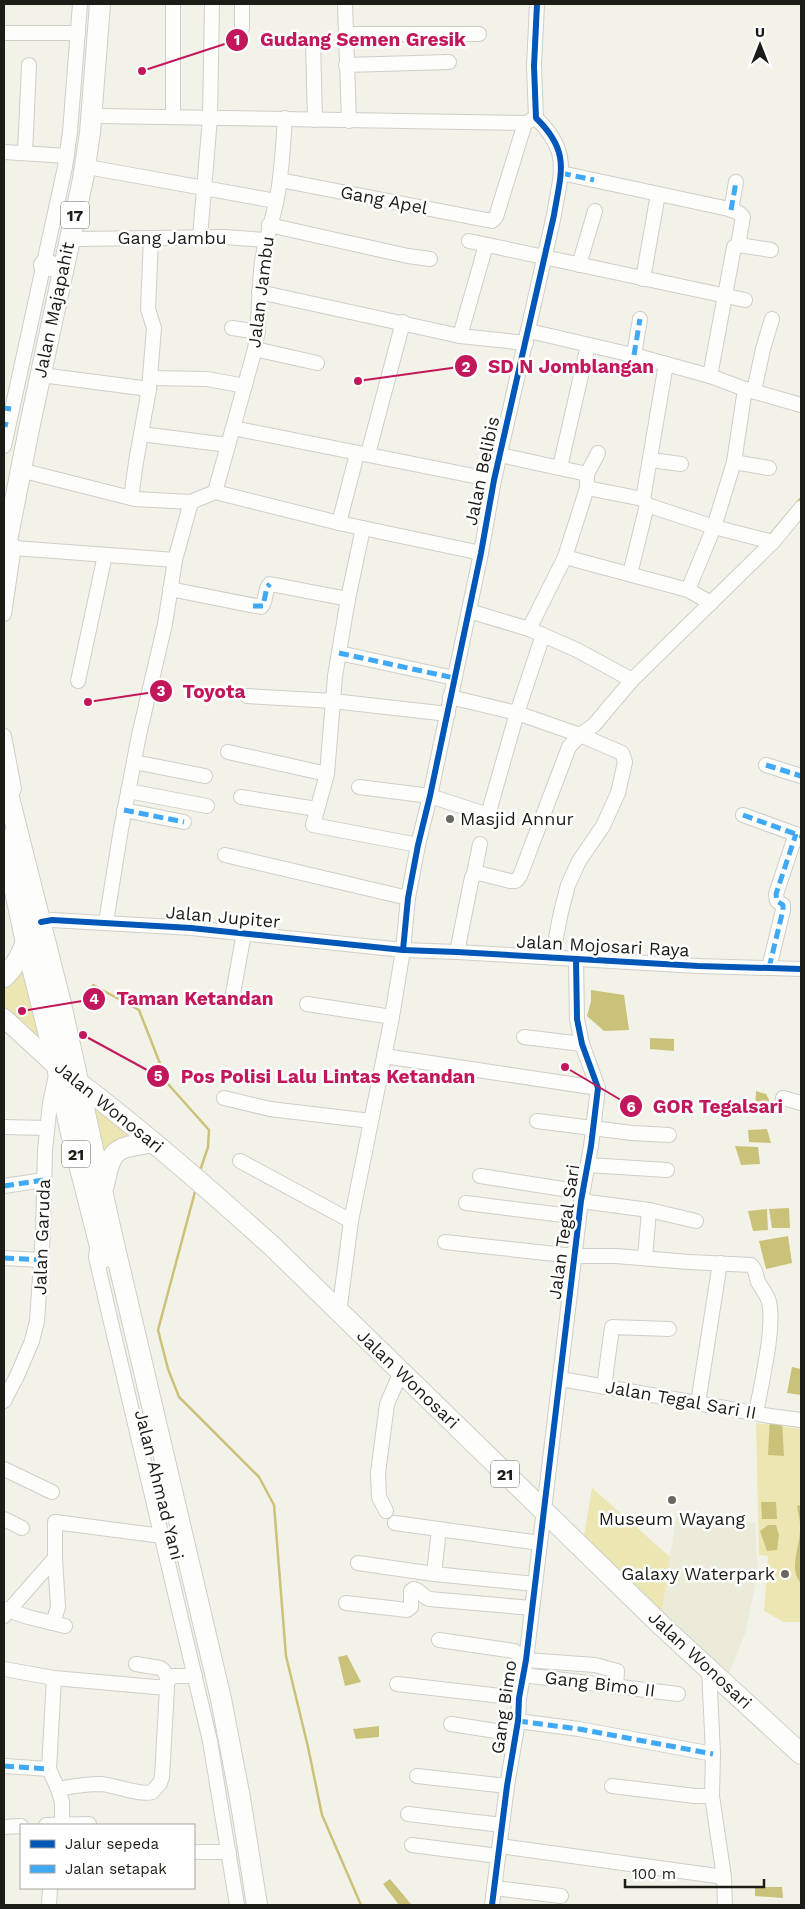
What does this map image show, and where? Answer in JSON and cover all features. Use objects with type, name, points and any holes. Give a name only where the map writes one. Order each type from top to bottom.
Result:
[{"type":"highway","name":"Jalan Majapahit","points":[[4,494],[12,419],[74,159],[88,4]]},
{"type":"highway","name":"Jalan Majapahit","points":[[9,552],[12,419],[83,179],[90,133],[100,4]]},
{"type":"highway","points":[[4,778],[13,862],[26,942],[57,1067]]},
{"type":"highway","points":[[4,840],[41,922],[79,1084]]},
{"type":"highway","points":[[4,977],[22,955],[26,942]]},
{"type":"highway","name":"Jalan Wonosari","points":[[57,1067],[153,1142],[273,1247],[662,1627],[801,1754]]},
{"type":"highway","name":"Jalan Ahmad Yani","points":[[57,1067],[70,1129],[105,1236],[202,1598],[240,1798],[257,1905]]},
{"type":"highway","name":"Jalan Ahmad Yani","points":[[79,1084],[102,1192],[105,1236],[193,1626],[213,1740],[236,1829],[246,1905]]},
{"type":"highway","name":"21","points":[[102,1192],[109,1163],[114,1154],[124,1147],[153,1142]]},
{"type":"main road","name":"Jalan Wonosari","points":[[4,1018],[57,1067]]},
{"type":"street","points":[[48,266],[70,132],[80,4]]},
{"type":"street","points":[[4,614],[9,552],[93,168],[108,4]]},
{"type":"street","points":[[172,117],[173,4]]},
{"type":"street","points":[[200,237],[210,118],[212,4]]},
{"type":"street","points":[[242,4],[242,28]]},
{"type":"street","points":[[345,4],[349,121]]},
{"type":"street","points":[[99,116],[285,118],[349,121],[531,121],[538,4]]},
{"type":"street","points":[[4,33],[78,33]]},
{"type":"street","points":[[345,34],[479,34]]},
{"type":"street","points":[[314,42],[315,120]]},
{"type":"street","points":[[346,65],[449,62]]},
{"type":"street","points":[[25,153],[29,65]]},
{"type":"street","name":"Jalan Jambu","points":[[215,492],[255,349],[258,332],[258,292],[266,240],[280,180],[285,118]]},
{"type":"street","name":"Jalan Belibis","points":[[339,1313],[351,1221],[392,1017],[408,898],[418,845],[448,714],[450,696],[481,553],[494,480],[554,215],[561,173],[558,144],[549,130],[531,121]]},
{"type":"street","name":"Gang Apel","points":[[280,180],[461,214],[488,222],[496,217],[531,121]]},
{"type":"street","points":[[4,152],[67,156]]},
{"type":"street","points":[[93,168],[276,201]]},
{"type":"street","points":[[561,173],[731,210],[744,217],[738,245],[733,249],[726,297],[710,376]]},
{"type":"street","points":[[731,210],[736,182]]},
{"type":"street","points":[[643,279],[658,194]]},
{"type":"street","points":[[579,265],[595,211]]},
{"type":"street","points":[[270,225],[430,259]]},
{"type":"street","name":"Gang Jambu","points":[[79,239],[200,237],[266,240]]},
{"type":"street","points":[[131,498],[150,384],[154,328],[148,309],[151,238]]},
{"type":"street","points":[[469,241],[745,300]]},
{"type":"street","points":[[460,336],[486,245]]},
{"type":"street","points":[[738,245],[771,250]]},
{"type":"street","points":[[258,292],[403,322],[460,336],[527,337],[588,344],[710,376],[801,405]]},
{"type":"street","points":[[634,355],[640,318]]},
{"type":"street","points":[[688,590],[714,527],[734,462],[750,390],[772,319]]},
{"type":"street","points":[[339,523],[403,322]]},
{"type":"street","points":[[232,328],[258,332]]},
{"type":"street","points":[[560,468],[588,344]]},
{"type":"street","points":[[255,349],[317,363]]},
{"type":"street","points":[[630,574],[645,502],[666,364]]},
{"type":"street","points":[[49,376],[150,384],[207,379],[245,386]]},
{"type":"street","points":[[4,446],[12,419]]},
{"type":"street","points":[[233,428],[494,480]]},
{"type":"street","points":[[141,434],[228,445]]},
{"type":"street","points":[[529,629],[565,557],[587,481],[598,453]]},
{"type":"street","points":[[500,455],[560,468],[587,481],[714,527],[773,542]]},
{"type":"street","points":[[651,460],[681,464]]},
{"type":"street","points":[[734,462],[769,468]]},
{"type":"street","points":[[28,472],[131,498],[191,502],[215,492],[339,523],[481,553]]},
{"type":"street","points":[[106,922],[124,810],[163,632],[175,560],[191,502]]},
{"type":"street","points":[[474,874],[478,873],[510,882],[516,881],[520,876],[569,746],[580,735],[594,726],[632,680],[773,542],[801,508]]},
{"type":"street","points":[[363,528],[339,653],[327,774],[313,825],[418,845]]},
{"type":"street","points":[[9,552],[105,555],[175,560]]},
{"type":"street","points":[[78,680],[105,555]]},
{"type":"street","points":[[565,557],[688,590],[711,603]]},
{"type":"street","points":[[170,589],[262,607],[270,584],[348,599]]},
{"type":"street","points":[[469,611],[529,629],[577,650],[632,680]]},
{"type":"street","points":[[359,787],[430,796],[488,815],[517,713],[543,635]]},
{"type":"street","points":[[339,653],[454,678]]},
{"type":"street","points":[[247,696],[333,701],[448,714]]},
{"type":"street","points":[[450,696],[517,713],[580,735],[622,753],[625,762],[618,793],[603,826],[579,861],[568,885],[552,958]]},
{"type":"street","points":[[4,736],[23,828],[13,862]]},
{"type":"street","points":[[228,752],[327,774]]},
{"type":"street","points":[[134,762],[205,776]]},
{"type":"street","points":[[766,765],[801,776]]},
{"type":"street","points":[[128,791],[207,806]]},
{"type":"street","points":[[241,797],[317,809]]},
{"type":"street","points":[[124,810],[184,822]]},
{"type":"street","points":[[743,815],[799,835],[776,894],[777,901],[783,905],[784,910],[769,968]]},
{"type":"street","points":[[457,952],[465,905],[480,844]]},
{"type":"street","points":[[225,855],[408,898]]},
{"type":"street","name":"Jalan Jupiter","points":[[41,922],[52,920],[106,922],[244,932],[402,950]]},
{"type":"street","points":[[232,999],[244,932]]},
{"type":"street","name":"Jalan Mojosari Raya","points":[[402,950],[698,966],[801,969]]},
{"type":"street","name":"Jalan Tegal Sari","points":[[544,1512],[581,1196],[588,1165],[598,1088],[582,1044],[577,1019],[576,959]]},
{"type":"street","points":[[308,1004],[392,1017]]},
{"type":"street","points":[[524,1037],[582,1044]]},
{"type":"street","points":[[384,1056],[598,1088]]},
{"type":"street","name":"Jalan Garuda","points":[[4,1401],[10,1374],[32,1341],[37,1321],[42,1260],[47,1128],[57,1067]]},
{"type":"street","points":[[224,1098],[270,1109],[371,1121]]},
{"type":"street","points":[[783,1098],[801,1103]]},
{"type":"street","points":[[537,1121],[632,1133],[668,1135]]},
{"type":"street","points":[[4,1127],[47,1128]]},
{"type":"street","points":[[240,1161],[351,1221]]},
{"type":"street","points":[[588,1165],[667,1170]]},
{"type":"street","points":[[480,1176],[696,1221]]},
{"type":"street","points":[[4,1186],[44,1180]]},
{"type":"street","points":[[466,1203],[579,1217]]},
{"type":"street","points":[[645,1258],[649,1210]]},
{"type":"street","points":[[105,1236],[96,1257],[195,1676],[213,1740],[237,1905]]},
{"type":"street","points":[[445,1242],[574,1256],[746,1264],[754,1267],[758,1281],[770,1304],[769,1334],[756,1413]]},
{"type":"street","points":[[4,1258],[42,1260]]},
{"type":"street","points":[[698,1403],[720,1263]]},
{"type":"street","points":[[604,1387],[612,1327],[669,1330]]},
{"type":"street","points":[[386,1511],[379,1497],[378,1473],[387,1404],[401,1372]]},
{"type":"street","name":"Jalan Tegal Sari II","points":[[561,1379],[801,1420]]},
{"type":"street","points":[[4,1469],[52,1492]]},
{"type":"street","name":"Gang Bimo","points":[[492,1905],[507,1786],[517,1727],[519,1698],[526,1660],[544,1512]]},
{"type":"street","points":[[4,1519],[22,1528]]},
{"type":"street","points":[[55,1558],[5,1612],[59,1625],[55,1522],[162,1536]]},
{"type":"street","points":[[396,1523],[540,1543]]},
{"type":"street","points":[[434,1574],[439,1529]]},
{"type":"street","points":[[358,1563],[434,1574],[534,1584]]},
{"type":"street","points":[[346,1603],[407,1610],[411,1607],[411,1591],[414,1589],[420,1590],[429,1599],[532,1608]]},
{"type":"street","points":[[202,1598],[229,1694],[248,1795],[265,1905]]},
{"type":"street","points":[[439,1640],[514,1651],[526,1660],[595,1665],[610,1668],[618,1671],[616,1686]]},
{"type":"street","points":[[58,1789],[78,1785],[102,1784],[148,1793],[154,1789],[162,1777],[168,1683],[163,1670],[160,1668],[136,1664]]},
{"type":"street","points":[[709,1668],[713,1754],[712,1796],[724,1877],[725,1905]]},
{"type":"street","points":[[4,1669],[54,1678],[168,1683],[178,1676],[195,1676]]},
{"type":"street","name":"Gang Bimo II","points":[[523,1675],[678,1694]]},
{"type":"street","points":[[52,1824],[62,1802],[49,1769],[54,1678]]},
{"type":"street","points":[[397,1684],[519,1698]]},
{"type":"street","points":[[451,1724],[579,1729],[713,1754]]},
{"type":"street","points":[[4,1766],[49,1769]]},
{"type":"street","points":[[417,1776],[507,1786]]},
{"type":"street","points":[[612,1786],[695,1796],[712,1796]]},
{"type":"street","points":[[408,1814],[502,1825]]},
{"type":"street","points":[[4,1827],[20,1826]]},
{"type":"street","points":[[412,1845],[499,1851],[724,1877]]},
{"type":"street","points":[[195,1852],[229,1852]]},
{"type":"street","points":[[494,1888],[561,1896]]},
{"type":"street","points":[[49,1905],[50,1889]]},
{"type":"shaded area","points":[[26,957],[51,1058],[4,1016],[4,980]]},
{"type":"shaded area","points":[[591,990],[624,995],[629,1030],[604,1031],[587,1016],[591,1001]]},
{"type":"shaded area","points":[[650,1038],[674,1039],[674,1051],[650,1049]]},
{"type":"shaded area","points":[[756,1091],[766,1094],[774,1109],[770,1111],[755,1111]]},
{"type":"shaded area","points":[[91,1102],[142,1139],[102,1171]]},
{"type":"shaded area","points":[[767,1129],[771,1143],[749,1142],[748,1130]]},
{"type":"shaded area","points":[[735,1146],[758,1147],[760,1164],[741,1165]]},
{"type":"shaded area","points":[[789,1208],[790,1228],[772,1228],[769,1209]]},
{"type":"shaded area","points":[[767,1209],[768,1230],[753,1231],[748,1211]]},
{"type":"shaded area","points":[[788,1236],[792,1263],[766,1269],[759,1241]]},
{"type":"shaded area","points":[[792,1367],[801,1369],[801,1395],[787,1393]]},
{"type":"shaded area","points":[[770,1416],[782,1420],[784,1456],[768,1455]]},
{"type":"shaded area","name":"Galaxy Waterpark","points":[[756,1423],[801,1429],[801,1622],[784,1622],[764,1611],[768,1556],[759,1555]]},
{"type":"shaded area","points":[[592,1488],[670,1557],[660,1624],[583,1542]]},
{"type":"shaded area","points":[[761,1502],[776,1502],[777,1519],[762,1519]]},
{"type":"shaded area","points":[[801,1505],[801,1583],[797,1578],[795,1565],[800,1536],[797,1506]]},
{"type":"shaded area","points":[[677,1511],[755,1523],[758,1571],[746,1631],[726,1681],[660,1623]]},
{"type":"shaded area","points":[[768,1525],[776,1525],[779,1535],[777,1550],[767,1551],[760,1531]]},
{"type":"shaded area","points":[[347,1655],[361,1682],[345,1686],[338,1657]]},
{"type":"shaded area","points":[[379,1726],[379,1737],[356,1739],[353,1729]]},
{"type":"shaded area","points":[[390,1879],[411,1904],[399,1905],[383,1884]]},
{"type":"shaded area","points":[[755,1887],[782,1887],[783,1898],[755,1896]]},
{"type":"waterway","points":[[768,537],[801,498]]},
{"type":"waterway","points":[[93,985],[139,1010],[168,1084],[209,1130],[208,1147],[200,1171]]},
{"type":"waterway","points":[[196,1188],[158,1330],[168,1369],[179,1397],[259,1477],[274,1505],[286,1656],[322,1815],[361,1905]]},
{"type":"marked path","points":[[561,173],[594,180]]},
{"type":"marked path","points":[[731,210],[736,182]]},
{"type":"marked path","points":[[634,355],[640,319]]},
{"type":"marked path","points":[[4,408],[11,409]]},
{"type":"marked path","points":[[4,424],[8,425]]},
{"type":"marked path","points":[[253,606],[263,606],[267,587],[270,584]]},
{"type":"marked path","points":[[339,653],[454,678]]},
{"type":"marked path","points":[[766,765],[801,776]]},
{"type":"marked path","points":[[124,810],[184,822]]},
{"type":"marked path","points":[[743,815],[801,836]]},
{"type":"marked path","points":[[769,968],[783,910],[783,905],[777,901],[776,894],[796,834]]},
{"type":"marked path","points":[[4,1186],[44,1180]]},
{"type":"marked path","points":[[4,1258],[41,1260]]},
{"type":"marked path","points":[[518,1721],[579,1729],[713,1754]]},
{"type":"marked path","points":[[4,1766],[49,1769]]},
{"type":"cycle path","points":[[403,950],[408,898],[418,845],[481,553],[494,480],[554,215],[561,174],[561,163],[555,141],[536,118],[534,66],[537,4]]},
{"type":"cycle path","points":[[41,922],[52,920],[191,928],[403,950],[698,966],[801,969]]},
{"type":"cycle path","points":[[492,1905],[507,1786],[518,1721],[519,1698],[526,1660],[581,1201],[591,1146],[598,1088],[582,1044],[577,1019],[576,959]]},
{"type":"place","name":"Gudang Semen Gresik","points":[[142,71]]},
{"type":"place","name":"SD N Jomblangan","points":[[358,381]]},
{"type":"place","name":"Toyota","points":[[88,702]]},
{"type":"place","name":"Masjid Annur","points":[[450,819]]},
{"type":"place","name":"Taman Ketandan","points":[[22,1011]]},
{"type":"place","name":"Pos Polisi Lalu Lintas Ketandan","points":[[83,1035]]},
{"type":"place","name":"GOR Tegalsari","points":[[565,1067]]},
{"type":"place","name":"Museum Wayang","points":[[672,1500]]},
{"type":"place","name":"Galaxy Waterpark","points":[[785,1574]]}]
